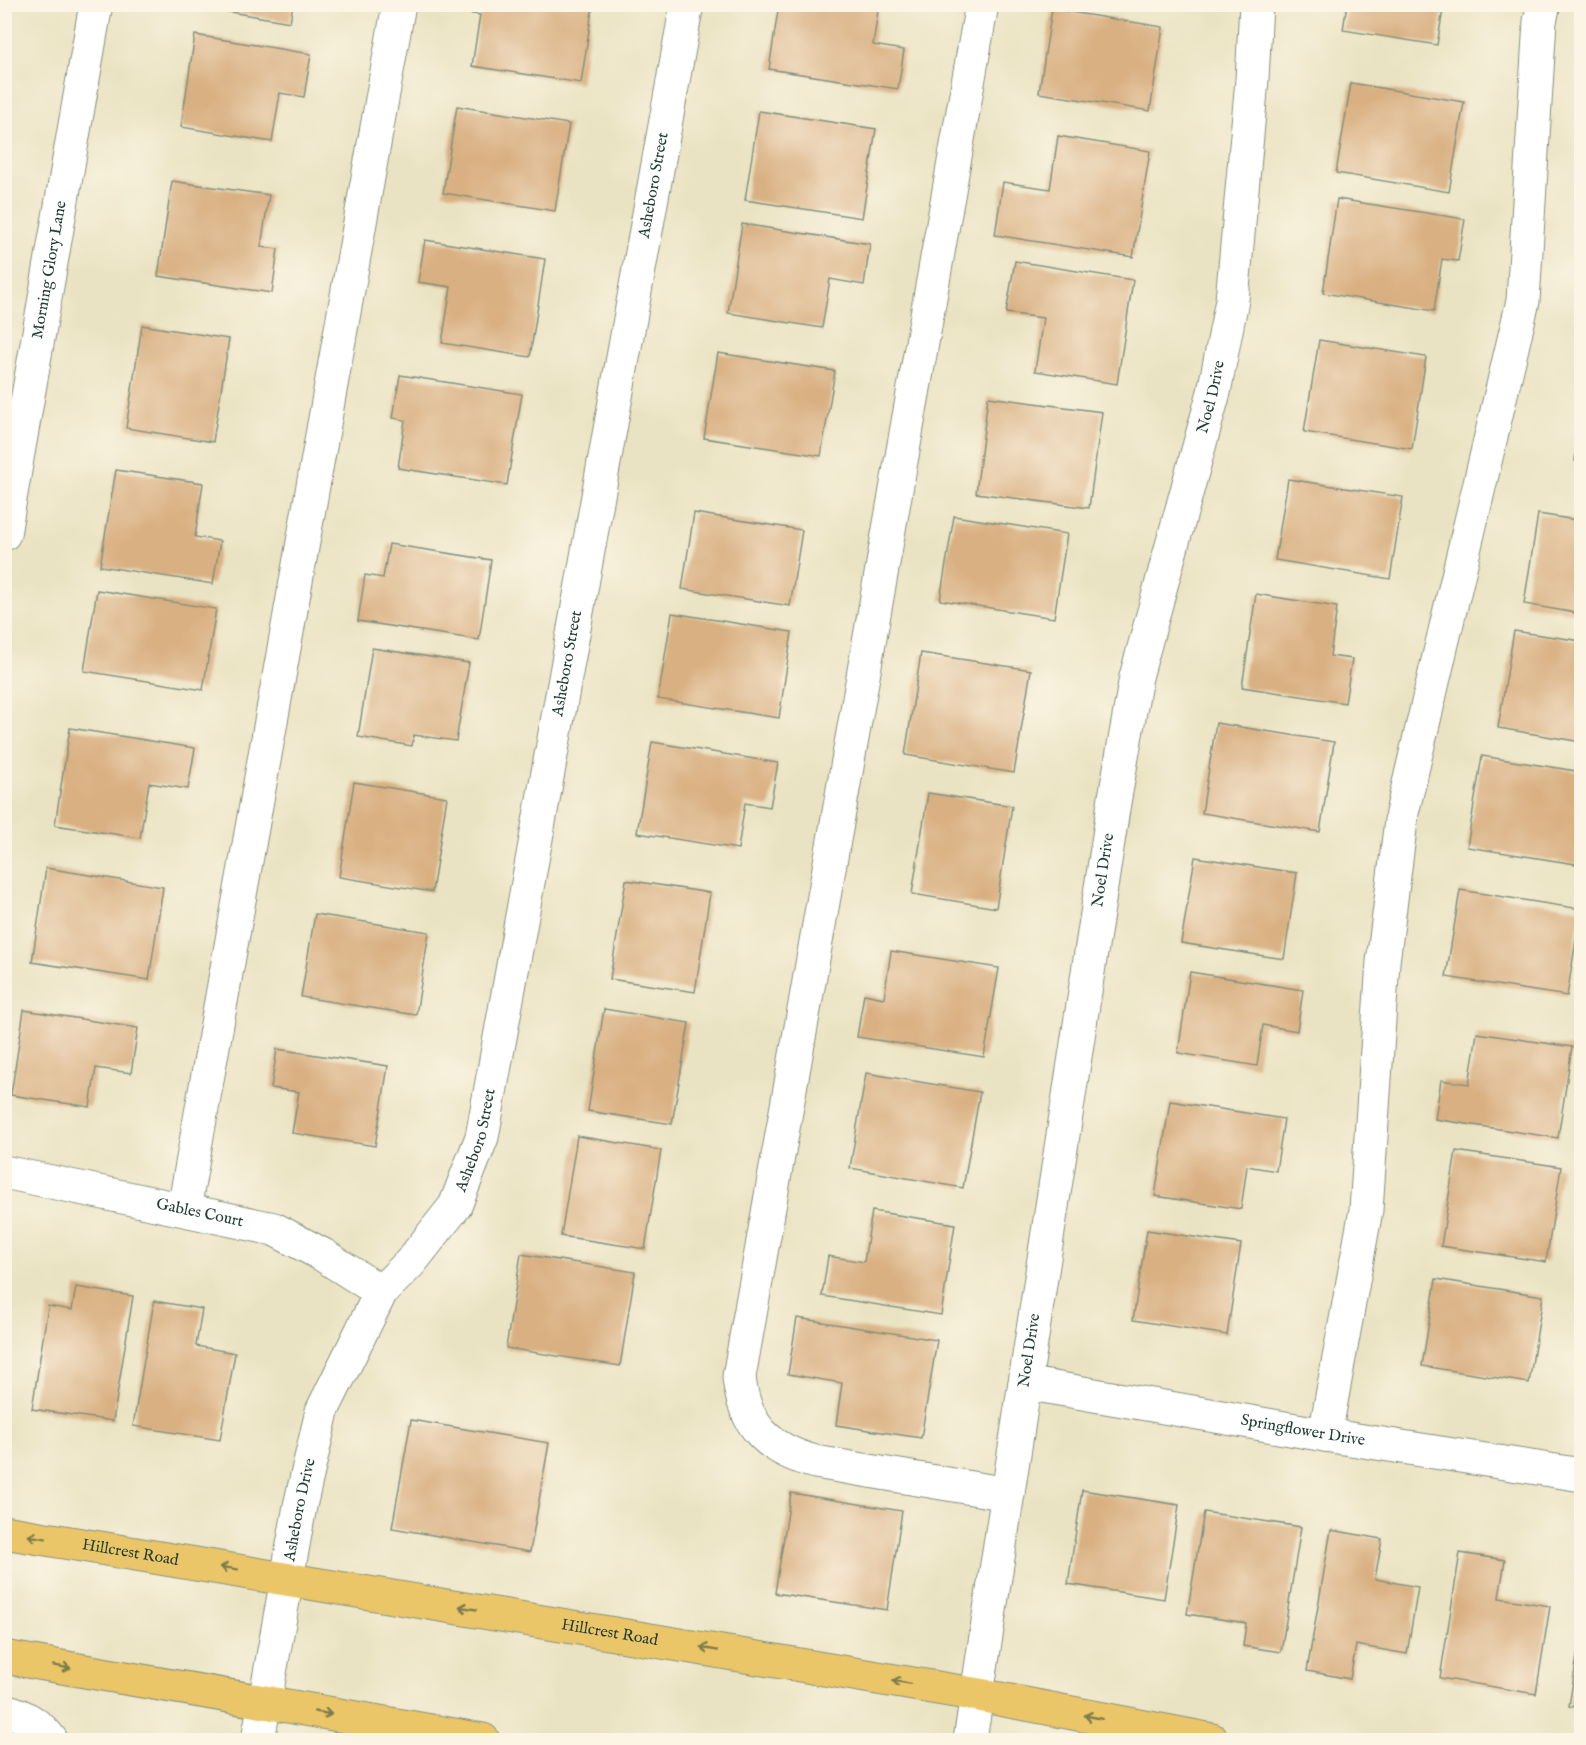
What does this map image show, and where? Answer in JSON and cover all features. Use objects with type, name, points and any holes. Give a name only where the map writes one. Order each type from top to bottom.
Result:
[{"type":"main road","name":"Hillcrest Road","points":[[4,1532],[979,1695],[1212,1740]]},
{"type":"main road","points":[[4,1657],[483,1740]]},
{"type":"street","name":"Morning Glory Lane","points":[[4,534],[96,4]]},
{"type":"street","points":[[184,1209],[399,4]]},
{"type":"street","name":"Asheboro Street","points":[[381,1292],[410,1263],[455,1206],[482,1137],[687,4]]},
{"type":"street","points":[[982,4],[739,1377],[746,1410],[758,1430],[771,1444],[786,1452],[815,1462],[1008,1494]]},
{"type":"street","name":"Noel Drive","points":[[970,1740],[979,1695],[1114,804],[1136,677],[1214,392],[1232,300],[1252,80],[1256,4]]},
{"type":"street","points":[[1325,1435],[1366,1210],[1383,962],[1402,813],[1523,301],[1540,21],[1544,4]]},
{"type":"street","name":"Gables Court","points":[[4,1172],[274,1229],[323,1255],[381,1292]]},
{"type":"street","name":"Asheboro Drive","points":[[258,1740],[309,1459],[322,1411],[381,1292]]},
{"type":"street","name":"Springflower Drive","points":[[1025,1383],[1325,1435],[1581,1475]]},
{"type":"street","points":[[4,1710],[19,1714],[32,1722],[51,1740]]},
{"type":"building","points":[[200,4],[293,4],[290,22],[200,7]]},
{"type":"building","points":[[468,4],[593,4],[581,83],[472,66],[480,15],[467,13]]},
{"type":"building","points":[[779,4],[879,4],[873,45],[904,50],[898,89],[769,69]]},
{"type":"building","points":[[1347,4],[1444,4],[1437,45],[1343,30]]},
{"type":"building","points":[[1052,9],[1163,27],[1150,111],[1039,93]]},
{"type":"building","points":[[195,35],[311,54],[304,97],[280,93],[272,142],[181,127]]},
{"type":"building","points":[[1351,83],[1464,102],[1449,192],[1336,173]]},
{"type":"building","points":[[457,106],[569,124],[555,211],[443,193]]},
{"type":"building","points":[[759,111],[876,129],[862,218],[745,200]]},
{"type":"building","points":[[4,123],[11,124],[6,156],[4,156]]},
{"type":"building","points":[[1058,136],[1150,151],[1133,257],[995,235],[1003,182],[1050,189]]},
{"type":"building","points":[[172,181],[269,195],[261,247],[278,249],[272,293],[158,276]]},
{"type":"building","points":[[1337,199],[1465,219],[1458,261],[1442,259],[1434,311],[1323,293]]},
{"type":"building","points":[[742,224],[870,244],[864,285],[830,279],[822,328],[728,313]]},
{"type":"building","points":[[425,240],[545,259],[530,357],[442,343],[451,287],[418,282]]},
{"type":"building","points":[[1015,261],[1133,280],[1117,384],[1035,371],[1043,318],[1006,313]]},
{"type":"building","points":[[142,325],[229,339],[213,442],[126,428]]},
{"type":"building","points":[[1319,340],[1426,357],[1412,449],[1304,432]]},
{"type":"building","points":[[718,353],[835,371],[821,456],[704,438]]},
{"type":"building","points":[[400,375],[522,394],[507,485],[398,468],[405,420],[393,418]]},
{"type":"building","points":[[988,397],[1102,412],[1089,508],[976,493]]},
{"type":"building","points":[[1580,427],[1582,427],[1582,462],[1575,461]]},
{"type":"building","points":[[116,470],[203,483],[195,537],[220,541],[213,584],[100,566]]},
{"type":"building","points":[[1288,479],[1403,497],[1390,579],[1275,560]]},
{"type":"building","points":[[694,513],[802,530],[790,606],[682,589]]},
{"type":"building","points":[[1538,514],[1582,521],[1582,614],[1524,604]]},
{"type":"building","points":[[954,516],[1067,534],[1054,618],[940,600]]},
{"type":"building","points":[[389,544],[491,560],[479,640],[358,621],[365,575],[383,578]]},
{"type":"building","points":[[97,590],[216,609],[203,690],[84,671]]},
{"type":"building","points":[[1256,594],[1337,607],[1330,656],[1352,659],[1345,703],[1242,687]]},
{"type":"building","points":[[672,613],[792,632],[779,718],[658,699]]},
{"type":"building","points":[[1514,631],[1582,641],[1582,742],[1498,728]]},
{"type":"building","points":[[372,648],[469,663],[456,741],[414,735],[412,746],[358,737]]},
{"type":"building","points":[[921,653],[1031,670],[1014,773],[905,755]]},
{"type":"building","points":[[1216,723],[1334,742],[1320,832],[1202,813]]},
{"type":"building","points":[[70,728],[195,748],[188,789],[149,783],[140,838],[55,825]]},
{"type":"building","points":[[652,742],[778,763],[770,807],[745,803],[738,849],[637,833]]},
{"type":"building","points":[[1482,756],[1582,772],[1582,865],[1467,847]]},
{"type":"building","points":[[354,782],[447,797],[432,892],[339,877]]},
{"type":"building","points":[[928,793],[1012,806],[996,908],[912,894]]},
{"type":"building","points":[[1195,857],[1297,873],[1284,959],[1181,943]]},
{"type":"building","points":[[46,868],[163,887],[149,980],[32,962]]},
{"type":"building","points":[[626,880],[710,893],[695,992],[610,979]]},
{"type":"building","points":[[1460,890],[1581,909],[1567,996],[1446,977]]},
{"type":"building","points":[[315,914],[429,932],[416,1015],[301,997]]},
{"type":"building","points":[[891,951],[999,968],[984,1057],[857,1037],[864,994],[884,998]]},
{"type":"building","points":[[1190,972],[1303,990],[1297,1031],[1263,1025],[1257,1066],[1178,1053]]},
{"type":"building","points":[[604,1009],[689,1023],[672,1124],[588,1111]]},
{"type":"building","points":[[24,1010],[138,1028],[131,1073],[96,1068],[90,1107],[11,1095]]},
{"type":"building","points":[[1477,1033],[1572,1047],[1558,1138],[1435,1119],[1441,1080],[1469,1084]]},
{"type":"building","points":[[277,1049],[388,1066],[375,1146],[292,1133],[299,1092],[271,1088]]},
{"type":"building","points":[[866,1073],[980,1092],[963,1188],[850,1168]]},
{"type":"building","points":[[1170,1101],[1284,1119],[1276,1171],[1247,1166],[1241,1209],[1155,1196]]},
{"type":"building","points":[[577,1136],[661,1150],[645,1249],[561,1236]]},
{"type":"building","points":[[1456,1151],[1561,1167],[1546,1262],[1441,1246]]},
{"type":"building","points":[[872,1211],[955,1224],[941,1315],[822,1296],[828,1256],[864,1262]]},
{"type":"building","points":[[1147,1230],[1241,1244],[1227,1335],[1133,1320]]},
{"type":"building","points":[[521,1254],[635,1272],[620,1366],[506,1348]]},
{"type":"building","points":[[1436,1279],[1543,1296],[1529,1383],[1422,1366]]},
{"type":"building","points":[[76,1287],[133,1296],[113,1421],[32,1409],[48,1306],[72,1310]]},
{"type":"building","points":[[154,1301],[202,1309],[196,1346],[235,1353],[220,1440],[133,1426]]},
{"type":"building","points":[[797,1318],[937,1340],[921,1438],[836,1425],[842,1383],[788,1374]]},
{"type":"building","points":[[411,1420],[549,1443],[530,1552],[392,1528]]},
{"type":"building","points":[[1082,1490],[1179,1505],[1164,1599],[1068,1584]]},
{"type":"building","points":[[791,1493],[902,1511],[887,1610],[775,1593]]},
{"type":"building","points":[[1204,1512],[1301,1527],[1281,1652],[1243,1646],[1246,1623],[1187,1614]]},
{"type":"building","points":[[1331,1530],[1382,1539],[1375,1579],[1418,1587],[1407,1654],[1356,1645],[1350,1679],[1307,1671]]},
{"type":"building","points":[[1460,1553],[1505,1560],[1499,1598],[1550,1606],[1536,1694],[1440,1678]]},
{"type":"building","points":[[1580,1638],[1582,1638],[1582,1708],[1569,1706]]}]
